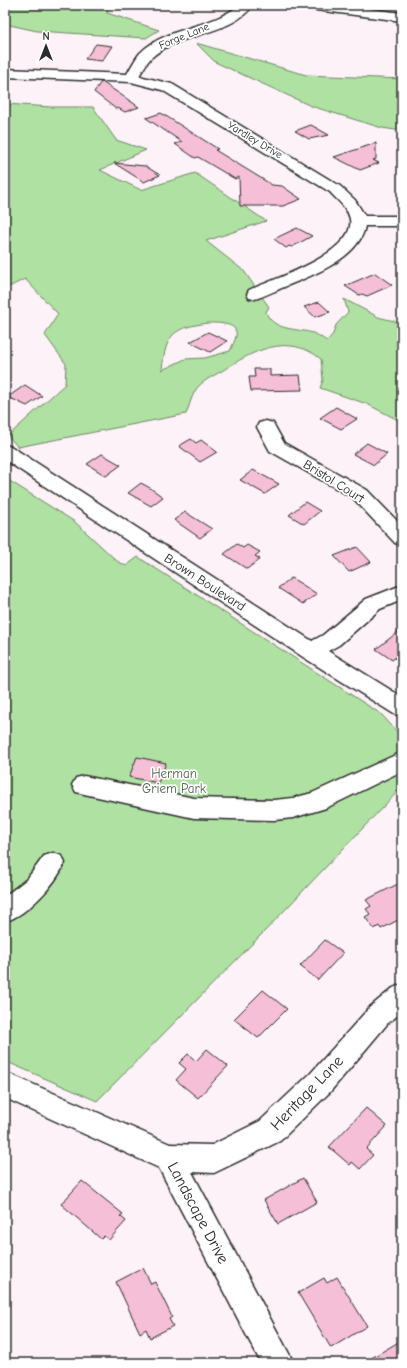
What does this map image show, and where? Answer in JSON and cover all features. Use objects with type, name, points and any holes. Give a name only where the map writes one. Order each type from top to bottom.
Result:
[{"type":"street","name":"Forge Lane","points":[[131,78],[145,56],[155,48],[173,39],[226,20],[240,13],[247,5]]},
{"type":"street","points":[[308,5],[402,17]]},
{"type":"street","name":"Yardley Drive","points":[[5,73],[131,78],[167,87],[335,189],[349,204],[358,221]]},
{"type":"street","points":[[255,294],[319,266],[338,254],[352,241],[357,231],[358,221],[402,221]]},
{"type":"street","name":"Bristol Court","points":[[266,427],[277,447],[360,494],[402,538]]},
{"type":"street","name":"Brown Boulevard","points":[[8,453],[311,652],[402,708]]},
{"type":"street","points":[[311,652],[331,640],[373,604],[402,592]]},
{"type":"street","points":[[84,785],[194,808],[274,810],[293,808],[318,801],[402,761]]},
{"type":"street","points":[[5,911],[36,886],[53,863]]},
{"type":"street","name":"Heritage Lane","points":[[169,1158],[214,1159],[270,1131],[320,1082],[379,1015],[402,996]]},
{"type":"street","name":"Landscape Drive","points":[[5,1085],[169,1158],[278,1363]]},
{"type":"green space","points":[[5,5],[107,5],[107,13],[159,30],[146,38],[37,31],[5,24]]},
{"type":"green space","points":[[196,43],[306,75],[402,79],[402,131],[382,128],[311,106],[215,62]]},
{"type":"green space","points":[[5,104],[51,107],[93,107],[116,140],[146,150],[100,170],[141,190],[195,173],[266,221],[206,241],[244,271],[269,307],[266,312],[274,323],[286,328],[313,333],[327,341],[333,334],[336,325],[348,312],[344,299],[378,317],[402,323],[402,422],[367,404],[320,388],[323,380],[321,359],[309,351],[296,347],[283,346],[270,347],[258,351],[203,382],[195,391],[186,414],[18,447],[8,436],[65,384],[66,364],[45,335],[58,314],[25,279],[5,289]],"holes":[[[208,323],[221,323],[234,328],[236,331],[236,336],[230,351],[205,358],[185,359],[162,370],[166,348],[173,335],[186,327]]]},
{"type":"green space","name":"Herman Griem Park","points":[[5,478],[75,522],[117,561],[126,566],[138,557],[381,714],[402,737],[402,787],[262,934],[97,1101],[5,1061]]},
{"type":"building","points":[[96,44],[112,46],[102,61],[85,59]]},
{"type":"building","points":[[101,82],[139,107],[125,112],[118,108],[116,109],[94,92]]},
{"type":"building","points":[[161,113],[218,149],[215,150],[272,185],[282,186],[301,199],[283,206],[240,206],[239,177],[235,179],[198,157],[195,158],[175,144],[182,142],[146,118]]},
{"type":"building","points":[[311,125],[329,135],[309,139],[295,131]]},
{"type":"building","points":[[376,143],[376,159],[373,160],[379,163],[360,170],[334,157]]},
{"type":"building","points":[[114,163],[145,166],[160,175],[144,182]]},
{"type":"building","points":[[297,228],[312,236],[292,247],[289,246],[286,248],[274,239]]},
{"type":"building","points":[[375,273],[392,285],[367,296],[362,294],[359,295],[345,286]]},
{"type":"building","points":[[319,302],[330,312],[315,317],[304,307]]},
{"type":"building","points":[[208,332],[227,341],[210,352],[190,342]]},
{"type":"building","points":[[254,369],[270,369],[270,376],[300,375],[302,390],[251,391],[249,377],[255,377]]},
{"type":"building","points":[[25,385],[42,396],[27,406],[8,397]]},
{"type":"building","points":[[336,407],[357,419],[341,429],[320,418]]},
{"type":"building","points":[[191,439],[196,443],[201,440],[217,452],[200,462],[179,446]]},
{"type":"building","points":[[367,443],[387,454],[374,465],[353,454]]},
{"type":"building","points":[[102,454],[121,465],[106,476],[87,464]]},
{"type":"building","points":[[253,470],[279,484],[265,494],[240,480]]},
{"type":"building","points":[[141,483],[163,497],[151,506],[128,493]]},
{"type":"building","points":[[305,502],[320,511],[304,524],[289,515]]},
{"type":"building","points":[[185,512],[212,529],[200,538],[174,520]]},
{"type":"building","points":[[237,544],[243,548],[247,545],[260,552],[255,556],[260,559],[247,569],[224,554]]},
{"type":"building","points":[[357,547],[371,562],[349,572],[334,556]]},
{"type":"building","points":[[291,578],[317,594],[303,604],[278,588]]},
{"type":"building","points":[[402,629],[402,653],[392,660],[376,649]]},
{"type":"building","points":[[137,757],[166,763],[158,783],[129,777]]},
{"type":"building","points":[[402,882],[402,918],[381,929],[379,926],[374,929],[365,917],[370,914],[366,909],[371,906],[366,900]]},
{"type":"building","points":[[325,940],[343,953],[318,980],[300,966]]},
{"type":"building","points":[[263,990],[287,1009],[258,1038],[234,1019]]},
{"type":"building","points":[[207,1049],[228,1066],[198,1098],[176,1080],[186,1069],[179,1063],[188,1054],[196,1061]]},
{"type":"building","points":[[366,1108],[387,1126],[366,1149],[373,1155],[360,1169],[352,1162],[350,1165],[329,1147]]},
{"type":"building","points":[[303,1178],[317,1202],[278,1224],[264,1200]]},
{"type":"building","points":[[82,1181],[123,1214],[120,1216],[126,1221],[109,1240],[104,1236],[101,1239],[61,1204]]},
{"type":"building","points":[[143,1268],[151,1284],[155,1282],[172,1317],[169,1319],[173,1326],[150,1338],[146,1329],[140,1333],[116,1282]]},
{"type":"building","points":[[337,1277],[367,1326],[331,1348],[298,1293],[324,1278],[327,1283]]},
{"type":"building","points":[[402,1340],[402,1363],[363,1363]]}]
